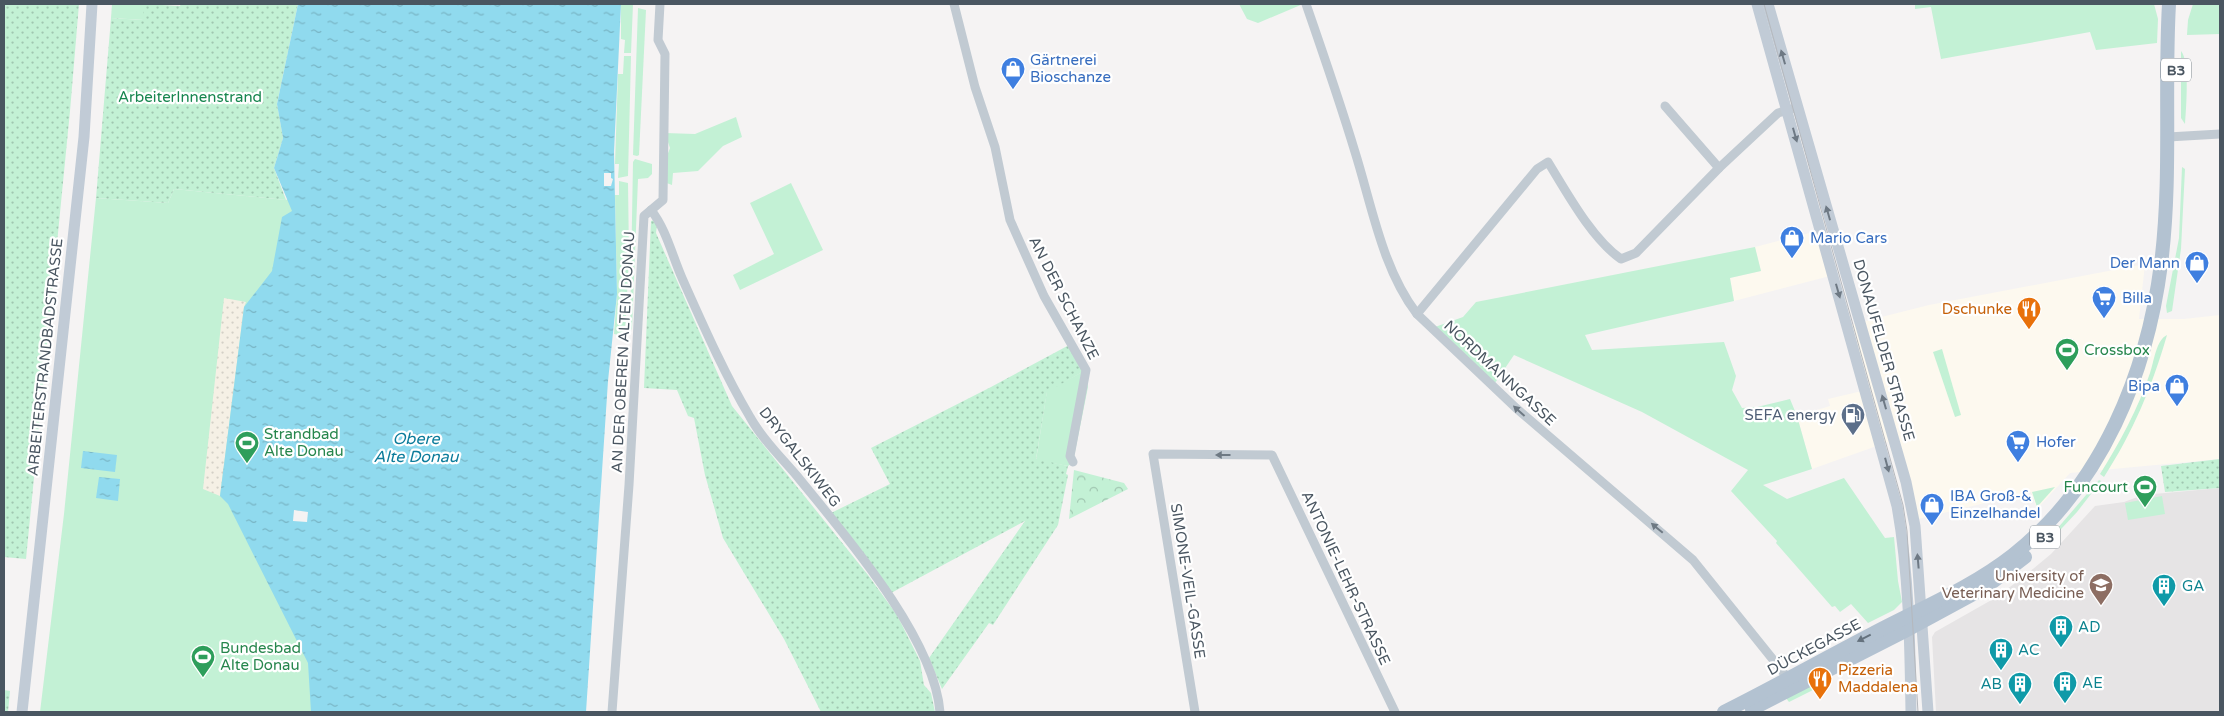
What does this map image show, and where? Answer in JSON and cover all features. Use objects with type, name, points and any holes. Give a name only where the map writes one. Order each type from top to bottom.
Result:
[{"type":"main road","name":"ARBEITERSTRANDBADSTRASSE","points":[[22,712],[84,137],[92,4]]},
{"type":"main road","name":"DONAUFELDER STRASSE","points":[[1757,4],[1793,109]]},
{"type":"main road","name":"DONAUFELDER STRASSE","points":[[1768,4],[1793,109],[1897,506],[1928,712]]},
{"type":"main road","name":"B3","points":[[2169,4],[2172,137]]},
{"type":"main road","name":"B3","points":[[1914,619],[1986,587],[2018,563],[2041,541],[2078,497],[2110,451],[2137,395],[2150,361],[2171,264],[2176,4]]},
{"type":"main road","name":"DONAUFELDER STRASSE","points":[[1911,712],[1914,619]]},
{"type":"main road","name":"DÜCKEGASSE","points":[[1724,712],[1746,709],[1914,619]]},
{"type":"street","name":"AN DER OBEREN ALTEN DONAU","points":[[612,712],[629,484],[644,216],[663,200],[665,54],[658,40],[660,4]]},
{"type":"street","name":"AN DER SCHANZE","points":[[954,4],[973,78],[995,147],[1010,220],[1044,296],[1086,370],[1070,456],[1073,462]]},
{"type":"street","name":"NORDMANNGASSE","points":[[1306,4],[1345,119],[1390,266],[1405,298],[1417,314],[1516,408],[1693,560],[1791,684]]},
{"type":"street","points":[[1665,106],[1719,168]]},
{"type":"street","points":[[1417,314],[1537,169],[1548,162],[1577,209],[1612,252],[1621,259],[1636,253],[1719,168],[1778,113],[1793,109]]},
{"type":"street","points":[[2172,137],[2220,134]]},
{"type":"street","name":"DRYGALSKIWEG","points":[[651,210],[659,220],[682,278],[750,418],[770,446],[871,571],[896,606],[908,625],[926,662],[939,700],[940,712]]},
{"type":"street","name":"ANTONIE-LEHR-STRASSE","points":[[1153,454],[1272,455],[1395,712]]},
{"type":"street","name":"SIMONE-VEIL-GASSE","points":[[1153,454],[1195,712]]},
{"type":"shaded area","points":[[1817,231],[1830,276],[1734,301],[1730,278],[1761,271],[1755,247]]},
{"type":"shaded area","points":[[2145,264],[2139,319],[2184,319],[2220,315],[2220,459],[2070,473],[2037,509],[2031,492],[1914,520],[1888,442],[1812,469],[1797,416],[1830,406],[1828,399],[1862,391],[1846,326],[1929,305]]},
{"type":"shaded area","name":"University of Veterinary Medicine","points":[[2220,488],[2220,712],[1936,712],[1932,637],[1935,632],[1995,598],[2022,578],[2051,554],[2095,506],[2124,502],[2143,495]]},
{"type":"green space","points":[[4,4],[79,4],[26,559],[4,557]]},
{"type":"green space","points":[[112,4],[144,4],[144,20],[111,18]]},
{"type":"green space","name":"ArbeiterInnenstrand","points":[[144,4],[180,6],[181,4],[298,4],[277,104],[283,138],[274,168],[286,200],[174,189],[168,203],[96,198],[111,18],[143,20]]},
{"type":"green space","points":[[621,4],[633,4],[631,53],[624,53],[625,40],[621,39]]},
{"type":"green space","points":[[1239,4],[1303,4],[1258,23],[1247,19]]},
{"type":"green space","points":[[1915,4],[2154,4],[2158,19],[2157,43],[2096,50],[2090,32],[1941,59],[1931,7],[1915,9]]},
{"type":"green space","points":[[2193,4],[2220,4],[2220,34],[2187,35],[2188,20]]},
{"type":"green space","points":[[638,8],[646,10],[639,155],[637,156],[633,155]]},
{"type":"green space","points":[[2181,51],[2186,64],[2187,97],[2185,124],[2181,118]]},
{"type":"green space","points":[[624,56],[631,56],[628,176],[618,178],[619,164],[615,164],[618,74],[623,74]]},
{"type":"green space","points":[[736,117],[742,137],[723,146],[698,171],[673,173],[672,185],[664,182],[667,156],[670,148],[665,133],[695,134]]},
{"type":"green space","points":[[635,159],[652,164],[652,174],[648,178],[638,179],[632,329],[630,331],[633,162]]},
{"type":"green space","points":[[2182,167],[2185,169],[2181,249],[2172,311],[2167,313],[2166,306],[2179,238]]},
{"type":"green space","name":"Strandbad Alte Donau","points":[[339,171],[395,712],[40,712],[64,514],[96,198],[168,203],[174,189],[286,200]]},
{"type":"green space","points":[[619,181],[628,183],[629,255],[625,336],[614,334],[617,294],[615,195],[619,195]]},
{"type":"green space","points":[[791,183],[823,250],[740,290],[733,275],[774,254],[750,203]]},
{"type":"green space","points":[[654,220],[657,225],[656,233],[732,406],[868,575],[897,615],[920,661],[924,685],[931,693],[935,712],[821,712],[784,639],[723,538],[705,475],[694,418],[688,416],[677,390],[644,388],[651,221]]},
{"type":"green space","points":[[1755,247],[1761,271],[1730,278],[1734,301],[1585,335],[1592,350],[1724,342],[1736,376],[1732,390],[1742,408],[1757,407],[1790,399],[1797,416],[1812,469],[1763,485],[1787,499],[1844,478],[1885,538],[1894,537],[1902,602],[1894,610],[1868,623],[1851,604],[1840,612],[1835,606],[1832,607],[1776,543],[1777,541],[1731,491],[1748,470],[1642,412],[1514,355],[1495,383],[1435,327],[1463,317],[1476,302]]},
{"type":"green space","points":[[2167,335],[2141,409],[2104,477],[2100,474],[2134,412],[2150,373],[2158,346]]},
{"type":"green space","points":[[1071,344],[1086,370],[1047,392],[1036,459],[1068,466],[1066,474],[1068,475],[1058,525],[993,625],[989,623],[942,689],[929,658],[1025,521],[891,593],[831,513],[890,484],[871,448]]},
{"type":"green space","points":[[1942,349],[1961,415],[1955,417],[1933,352]]},
{"type":"green space","points":[[1086,370],[1088,387],[1073,462],[1068,466],[1036,460],[1047,391]]},
{"type":"green space","points":[[2220,459],[2220,488],[2165,492],[2161,466]]},
{"type":"green space","points":[[1074,470],[1124,483],[1128,489],[1069,519]]},
{"type":"green space","points":[[2099,480],[2101,481],[2077,512],[2047,544],[2044,544]]},
{"type":"green space","points":[[2055,487],[2037,507],[2032,492]]},
{"type":"green space","name":"Funcourt","points":[[2162,496],[2165,514],[2128,520],[2125,503]]},
{"type":"green space","points":[[1830,679],[1831,681],[1789,702],[1786,698],[1807,687]]},
{"type":"green space","points":[[4,690],[10,691],[8,712],[4,712]]},
{"type":"sand","points":[[224,298],[246,302],[220,496],[203,489]]},
{"type":"water","name":"Obere Alte Donau","points":[[298,4],[621,4],[614,152],[617,294],[608,381],[586,712],[311,712],[308,663],[228,504],[220,496],[244,307],[272,271],[282,217],[292,211],[274,168],[283,138],[277,104]]},
{"type":"water","points":[[83,451],[117,455],[115,472],[81,468]]},
{"type":"water","points":[[99,477],[120,479],[118,501],[96,498]]},
{"type":"pier","points":[[604,173],[611,173],[611,178],[613,179],[611,186],[604,186]]},
{"type":"pier","points":[[294,510],[308,512],[307,522],[293,521]]},
{"type":"tram line","points":[[1764,4],[1903,505],[1907,531],[1918,712]]},
{"type":"place","name":"Gärtnerei Bioschanze","points":[[1013,90]]},
{"type":"place","name":"Mario Cars","points":[[1792,259]]},
{"type":"place","name":"Der Mann","points":[[2197,284]]},
{"type":"place","name":"Billa","points":[[2104,319]]},
{"type":"place","name":"Dschunke","points":[[2029,330]]},
{"type":"place","name":"Crossbox","points":[[2067,371]]},
{"type":"place","name":"Bipa","points":[[2177,407]]},
{"type":"place","name":"SEFA energy","points":[[1853,436]]},
{"type":"place","name":"Hofer","points":[[2018,463]]},
{"type":"place","name":"Strandbad Alte Donau","points":[[247,464]]},
{"type":"place","name":"Funcourt","points":[[2145,508]]},
{"type":"place","name":"IBA Groß-& Einzelhandel","points":[[1932,526]]},
{"type":"place","name":"University of Veterinary Medicine","points":[[2101,606]]},
{"type":"place","name":"GA","points":[[2164,607]]},
{"type":"place","name":"AD","points":[[2061,648]]},
{"type":"place","name":"AC","points":[[2001,671]]},
{"type":"place","name":"Bundesbad Alte Donau","points":[[203,678]]},
{"type":"place","name":"Pizzeria Maddalena","points":[[1820,700]]},
{"type":"place","name":"AE","points":[[2065,704]]},
{"type":"place","name":"AB","points":[[2020,705]]}]
